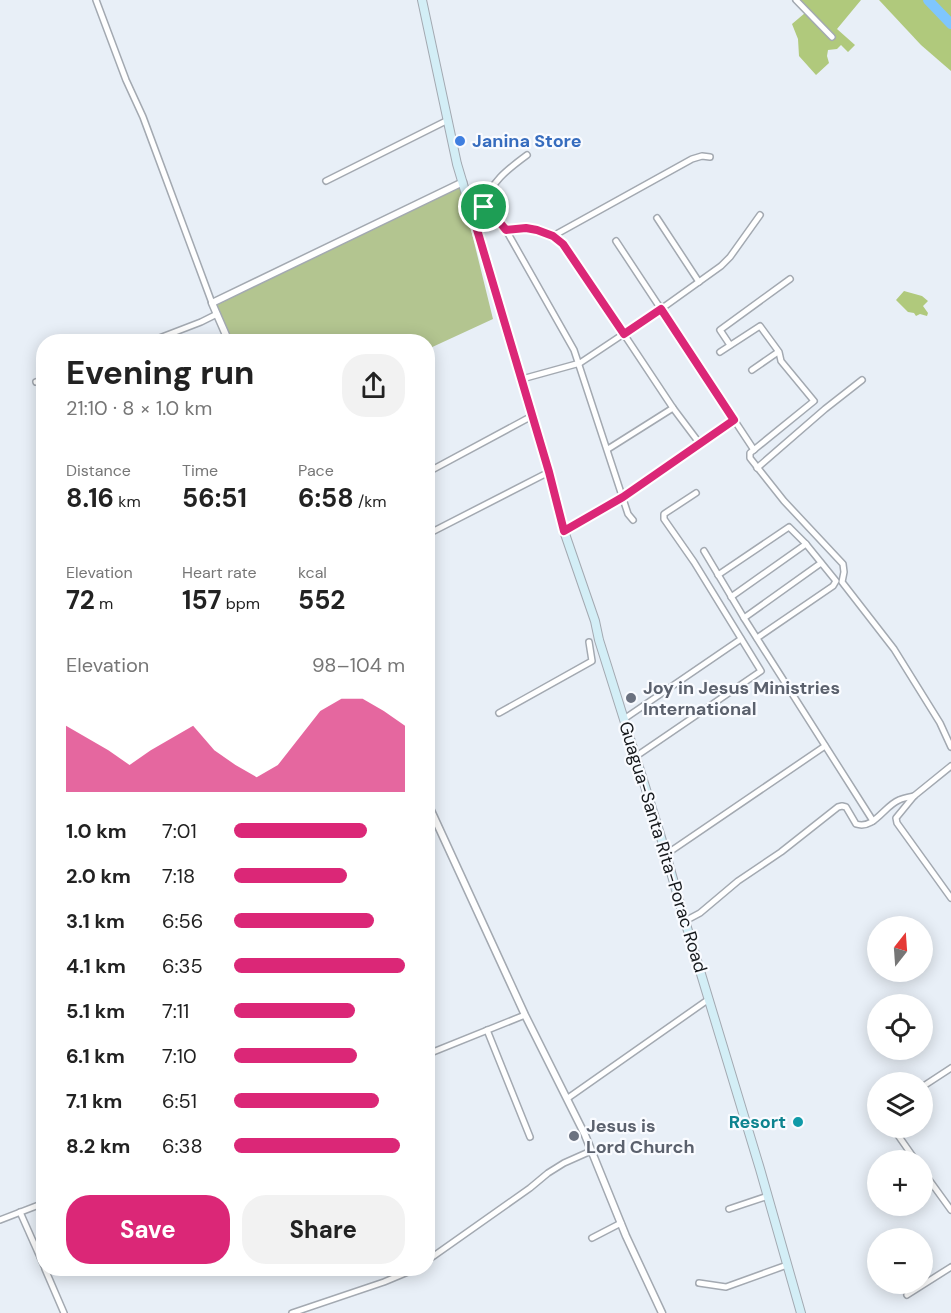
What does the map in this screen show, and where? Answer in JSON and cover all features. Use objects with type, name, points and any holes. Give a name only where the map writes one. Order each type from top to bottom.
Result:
[{"type":"main road","name":"Guagua-Santa Rita-Porac Road","points":[[422,0],[463,182],[549,472],[564,531],[595,621],[666,855],[801,1313]]},
{"type":"street","points":[[96,0],[226,334]]},
{"type":"street","points":[[796,0],[832,37]]},
{"type":"street","points":[[326,181],[448,120]]},
{"type":"street","points":[[484,207],[487,193],[511,167],[526,155]]},
{"type":"street","points":[[553,236],[692,159],[702,156],[710,158]]},
{"type":"street","points":[[212,303],[463,182]]},
{"type":"street","points":[[470,206],[484,207],[506,230],[580,363],[628,514],[633,520]]},
{"type":"street","points":[[522,379],[580,363],[661,309],[730,257],[760,214]]},
{"type":"street","points":[[657,218],[699,282]]},
{"type":"street","points":[[506,230],[532,229],[553,236],[563,244],[673,408],[700,444]]},
{"type":"street","points":[[616,241],[754,450]]},
{"type":"street","points":[[730,345],[720,330],[790,279]]},
{"type":"street","points":[[170,334],[217,314]]},
{"type":"street","points":[[720,352],[760,326],[779,352],[781,362],[814,401],[749,455],[784,501],[843,564],[842,582],[894,649],[940,723],[951,747]]},
{"type":"street","points":[[752,370],[779,352]]},
{"type":"street","points":[[757,468],[862,380]]},
{"type":"street","points":[[608,449],[673,408]]},
{"type":"street","points":[[435,468],[532,416]]},
{"type":"street","points":[[564,531],[623,497],[734,420]]},
{"type":"street","points":[[435,530],[549,472]]},
{"type":"street","points":[[635,757],[761,671],[694,562],[664,519],[664,514],[696,493]]},
{"type":"street","points":[[718,575],[786,527],[791,528],[806,544],[836,581],[836,584],[756,638]]},
{"type":"street","points":[[731,597],[806,544]]},
{"type":"street","points":[[704,550],[756,638],[873,821]]},
{"type":"street","points":[[744,618],[821,563]]},
{"type":"street","points":[[624,719],[741,639]]},
{"type":"street","points":[[499,713],[592,662],[589,642]]},
{"type":"street","points":[[666,855],[825,746]]},
{"type":"street","points":[[951,766],[914,796],[896,818],[897,823],[951,898]]},
{"type":"street","points":[[685,921],[700,913],[738,881],[782,852],[842,806],[846,807],[856,824],[865,825],[898,800],[914,796]]},
{"type":"street","points":[[890,806],[900,813]]},
{"type":"street","points":[[435,819],[525,1016],[568,1098],[661,1313]]},
{"type":"street","points":[[568,1098],[709,999]]},
{"type":"street","points":[[435,1051],[525,1016]]},
{"type":"street","points":[[487,1030],[530,1137]]},
{"type":"street","points":[[933,1080],[951,1068]]},
{"type":"street","points":[[435,1255],[548,1173],[591,1151]]},
{"type":"street","points":[[933,1185],[951,1210]]},
{"type":"street","points":[[729,1209],[768,1196]]},
{"type":"street","points":[[0,1220],[36,1206]]},
{"type":"street","points":[[20,1212],[36,1249]]},
{"type":"street","points":[[592,1239],[621,1224]]},
{"type":"street","points":[[699,1283],[726,1287],[787,1265]]},
{"type":"street","points":[[933,1278],[951,1267]]},
{"type":"street","points":[[48,1276],[64,1313]]},
{"type":"street","points":[[292,1313],[397,1276]]},
{"type":"green space","points":[[794,0],[861,0],[837,29],[855,45],[848,52],[841,45],[837,49],[828,50],[829,63],[816,75],[799,56],[798,39],[792,24],[805,13]]},
{"type":"green space","points":[[879,0],[951,0],[951,71],[921,45]]},
{"type":"green space","points":[[460,185],[493,319],[435,346],[435,334],[229,334],[217,305]]},
{"type":"green space","points":[[904,291],[922,296],[928,301],[923,306],[928,313],[927,316],[920,314],[916,316],[908,312],[896,300]]},
{"type":"waterway","points":[[928,0],[951,24]]},
{"type":"place","name":"Janina Store","points":[[460,141]]},
{"type":"place","name":"Joy in Jesus Ministries International","points":[[631,698]]},
{"type":"place","name":"Resort","points":[[798,1122]]},
{"type":"place","name":"Jesus is Lord Church","points":[[574,1136]]},
{"type":"route","points":[[470,206],[484,207],[488,208],[506,230],[526,228],[537,230],[553,236],[563,244],[624,334],[661,309],[734,420],[623,497],[564,531],[549,472],[470,206]]}]
